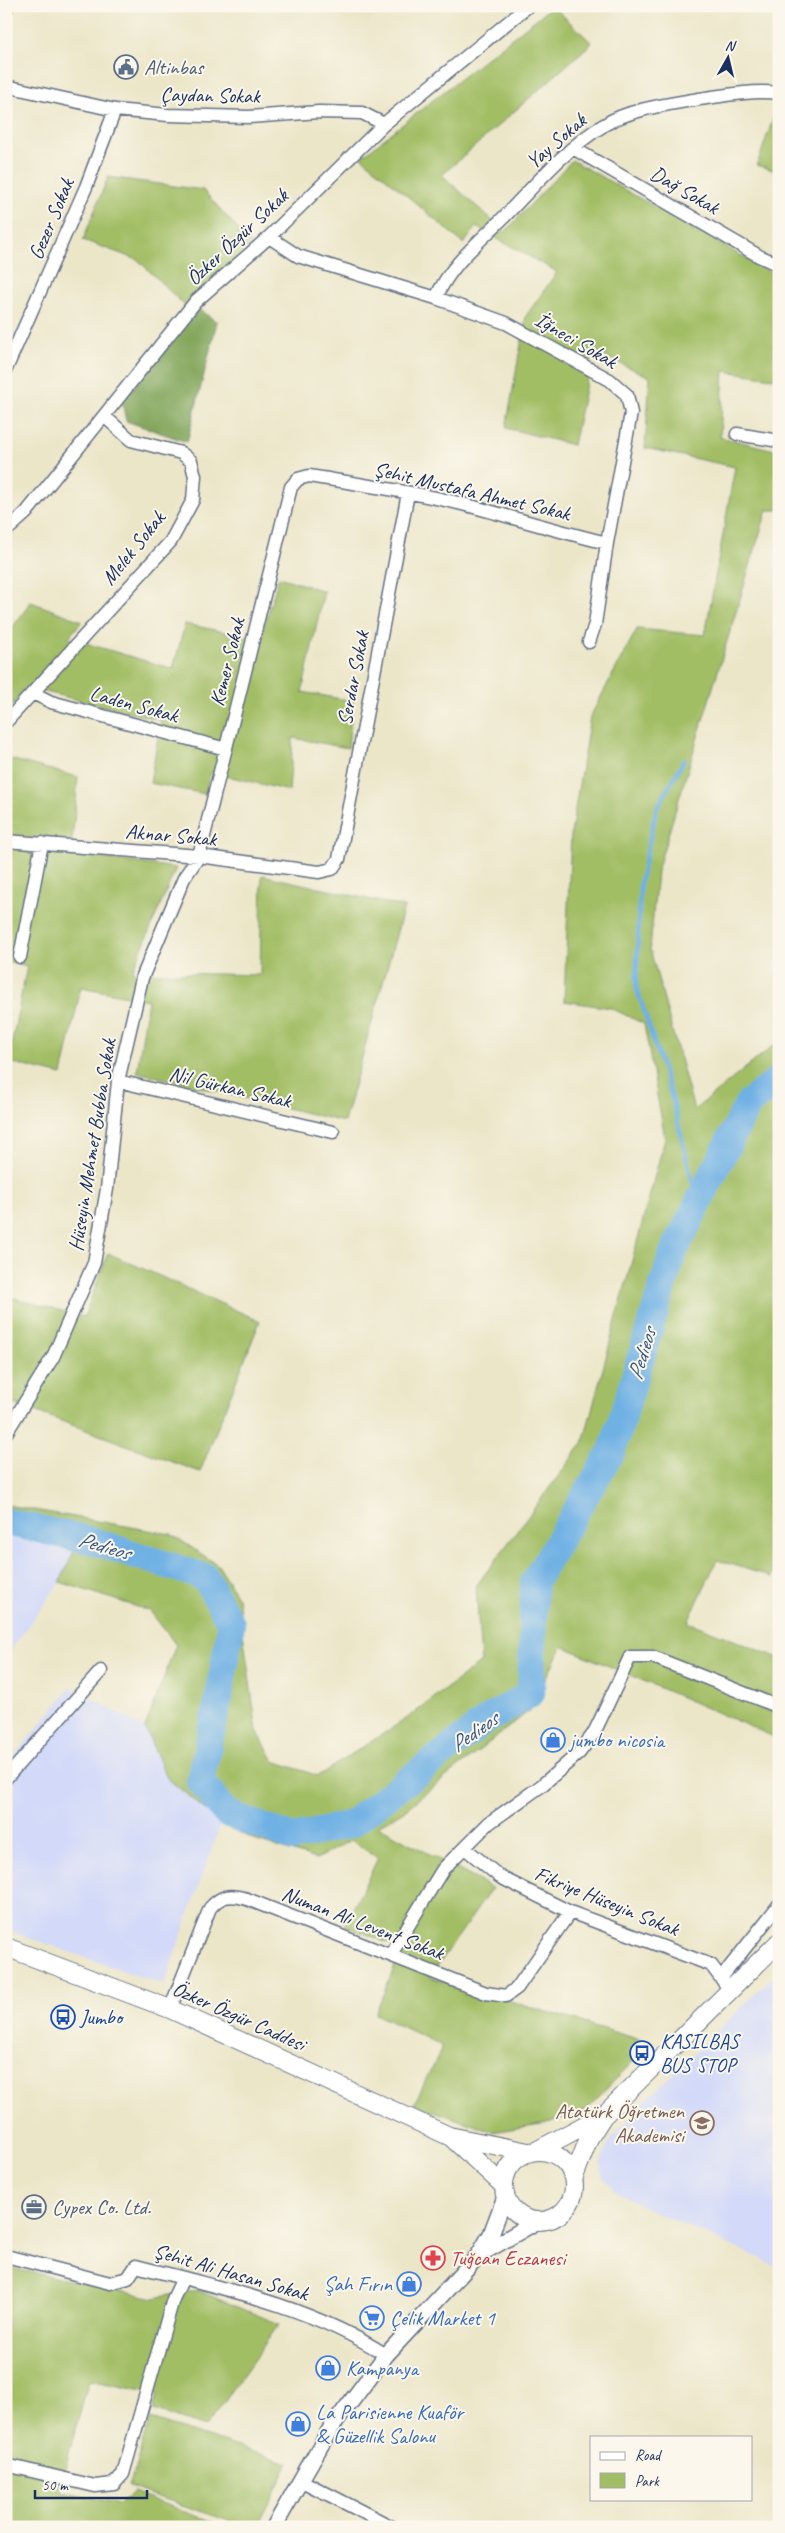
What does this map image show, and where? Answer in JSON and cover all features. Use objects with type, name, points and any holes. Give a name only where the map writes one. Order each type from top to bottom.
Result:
[{"type":"main road","points":[[574,2177],[589,2138],[603,2116],[726,1984],[779,1942]]},
{"type":"main road","name":"Özker Özgür Caddesi","points":[[6,1947],[170,2009],[449,2136],[532,2152]]},
{"type":"main road","points":[[532,2152],[548,2152],[560,2157],[574,2177],[573,2200],[566,2210],[556,2218],[536,2222],[517,2214],[504,2191],[505,2175],[511,2165],[532,2152],[603,2116]]},
{"type":"main road","name":"Özker Özgür Caddesi","points":[[449,2136],[491,2172],[504,2191]]},
{"type":"street","name":"Özker Özgür Sokak","points":[[6,531],[26,513],[196,302],[269,237],[384,124],[528,6]]},
{"type":"street","name":"Çaydan Sokak","points":[[6,86],[115,110],[168,116],[240,117],[318,112],[362,113],[384,124]]},
{"type":"street","name":"Yay Sokak","points":[[436,298],[445,279],[472,248],[572,148],[606,124],[654,107],[732,94],[779,93]]},
{"type":"street","name":"Gezer Sokak","points":[[6,369],[86,187],[115,110]]},
{"type":"street","name":"Dağ Sokak","points":[[572,148],[759,256],[779,265]]},
{"type":"street","name":"İğneci Sokak","points":[[269,237],[298,256],[436,298],[506,323],[610,380],[627,395],[631,413],[607,543],[595,624],[588,642]]},
{"type":"street","name":"Melek Sokak","points":[[6,722],[171,541],[193,500],[196,476],[190,461],[181,453],[132,440],[104,416]]},
{"type":"street","points":[[737,434],[779,441]]},
{"type":"street","name":"Şehit Mustafa Ahmet Sokak","points":[[298,479],[309,476],[408,493],[473,507],[534,526],[607,543]]},
{"type":"street","name":"Kemer Sokak","points":[[199,856],[291,487],[298,479]]},
{"type":"street","name":"Serdar Sokak","points":[[332,869],[339,858],[408,493]]},
{"type":"street","name":"Laden Sokak","points":[[33,693],[58,704],[226,749]]},
{"type":"street","name":"Aknar Sokak","points":[[6,841],[199,856],[319,872],[332,869]]},
{"type":"street","points":[[20,956],[42,844]]},
{"type":"street","name":"Hüseyin Mehmet Bubba Sokak","points":[[6,1433],[53,1357],[94,1263],[107,1189],[118,1081],[142,978],[184,878],[199,856]]},
{"type":"street","name":"Nil Gürkan Sokak","points":[[118,1081],[333,1132]]},
{"type":"street","points":[[391,1954],[443,1869],[466,1849],[489,1823],[541,1786],[579,1753],[594,1733],[619,1676],[630,1657],[654,1656],[779,1707]]},
{"type":"street","points":[[6,1778],[101,1670]]},
{"type":"street","name":"Fikriye Hüseyin Sokak","points":[[466,1849],[500,1878],[570,1912],[712,1965],[726,1984]]},
{"type":"street","name":"Numan Ali Levent Sokak","points":[[170,2009],[210,1908],[216,1901],[226,1896],[247,1899],[391,1954],[486,1993],[506,1996],[517,1988],[570,1912]]},
{"type":"street","points":[[726,1984],[779,1905]]},
{"type":"street","points":[[274,2527],[329,2432],[386,2356],[478,2256],[491,2234],[504,2191]]},
{"type":"street","points":[[478,2256],[536,2222]]},
{"type":"street","name":"Şehit Ali Hasan Sokak","points":[[6,2256],[110,2284],[128,2278],[136,2266],[206,2282],[316,2318],[356,2336],[386,2356]]},
{"type":"street","points":[[6,2465],[95,2486],[114,2484],[122,2474],[173,2299],[183,2278]]},
{"type":"street","points":[[300,2480],[392,2527]]},
{"type":"shaded area","points":[[6,1534],[74,1551],[60,1582],[8,1654]]},
{"type":"shaded area","points":[[71,1687],[145,1728],[167,1778],[221,1823],[164,1985],[6,1930],[6,1766]]},
{"type":"shaded area","name":"Atatürk Öğretmen Akademisi","points":[[779,1971],[779,2267],[642,2206],[613,2189],[603,2178],[600,2164],[608,2143],[643,2103]]},
{"type":"green space","points":[[550,8],[556,9],[592,43],[442,175],[505,232],[572,160],[779,277],[779,379],[724,371],[720,437],[779,451],[779,510],[767,510],[657,871],[650,949],[694,1110],[779,1041],[779,1557],[772,1577],[717,1560],[688,1622],[779,1658],[779,1739],[562,1646],[530,1710],[402,1812],[378,1826],[492,1888],[430,1977],[651,2043],[585,2111],[547,2123],[493,2132],[414,2104],[443,2046],[375,2014],[402,1949],[345,1925],[378,1858],[351,1840],[316,1859],[257,1841],[221,1823],[167,1778],[145,1728],[176,1645],[150,1611],[60,1582],[74,1551],[6,1534],[6,1505],[171,1534],[218,1565],[238,1598],[257,1731],[274,1761],[318,1776],[409,1717],[481,1662],[476,1586],[583,1443],[665,1138],[644,1024],[611,1008],[564,1001],[571,834],[590,717],[637,629],[705,635],[735,467],[645,448],[650,377],[593,351],[573,445],[506,428],[526,316],[557,272],[476,227],[464,244],[361,157]]},
{"type":"green space","points":[[779,101],[779,172],[757,165]]},
{"type":"green space","points":[[108,177],[203,190],[251,244],[185,306],[138,260],[83,240]]},
{"type":"green space","points":[[198,309],[217,322],[187,442],[126,421],[122,402]]},
{"type":"green space","points":[[279,577],[324,591],[302,692],[353,701],[348,748],[293,738],[289,791],[211,772],[205,794],[150,783],[161,720],[25,687],[6,715],[6,636],[31,602],[82,621],[68,638],[173,669],[185,624],[260,639]]},
{"type":"green space","points":[[6,758],[78,777],[71,854],[176,868],[132,972],[260,975],[262,875],[404,907],[344,1122],[137,1072],[148,1000],[81,987],[62,1075],[8,1062],[27,966],[6,961]]},
{"type":"green space","points":[[108,1253],[260,1321],[200,1472],[15,1404],[6,1415],[6,1296],[84,1317]]},
{"type":"green space","points":[[6,2267],[154,2298],[197,2290],[279,2324],[206,2427],[153,2410],[158,2394],[89,2380],[59,2490],[119,2504],[134,2492],[224,2527],[6,2527]]},
{"type":"green space","points":[[150,2419],[289,2463],[257,2527],[247,2527],[129,2487]]},
{"type":"waterway","points":[[684,760],[656,810],[640,883],[636,986],[672,1098],[698,1205]]},
{"type":"waterway","name":"Pedieos","points":[[6,1522],[89,1540],[205,1577],[231,1624],[218,1702],[200,1781],[226,1813],[293,1838],[351,1824],[484,1722],[531,1693],[534,1582],[612,1451],[673,1253],[748,1104],[779,1079]]},
{"type":"place","name":"Altinbas","points":[[126,67]]},
{"type":"place","name":"jumbo nicosia","points":[[553,1740]]},
{"type":"place","name":"Jumbo","points":[[63,2017]]},
{"type":"place","name":"KASILBAS BUS STOP","points":[[642,2053]]},
{"type":"place","name":"Atatürk Öğretmen Akademisi","points":[[702,2123]]},
{"type":"place","name":"Cypex Co. Ltd.","points":[[34,2207]]},
{"type":"place","name":"Tuğcan Eczanesi","points":[[433,2258]]},
{"type":"place","name":"Şah Fırın","points":[[409,2284]]},
{"type":"place","name":"Çelik Market 1","points":[[372,2318]]},
{"type":"place","name":"Kampanya","points":[[328,2368]]},
{"type":"place","name":"La Parisienne Kuaför & Güzellik Salonu","points":[[298,2424]]}]
